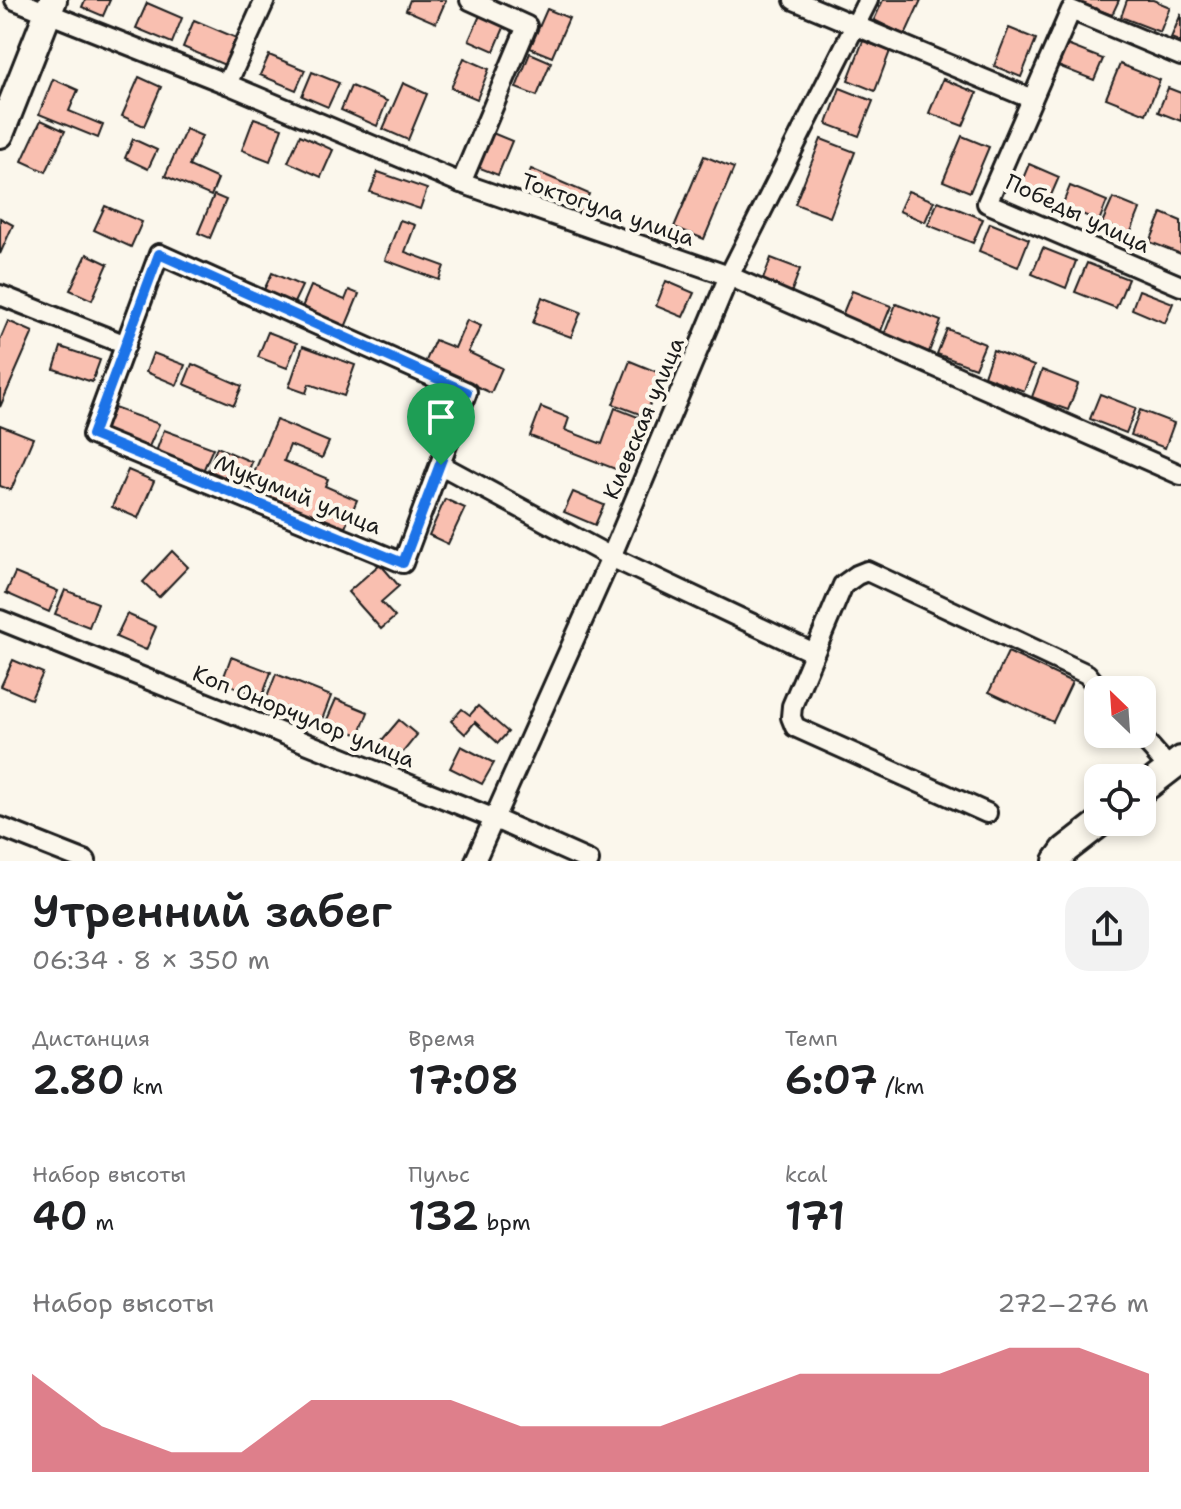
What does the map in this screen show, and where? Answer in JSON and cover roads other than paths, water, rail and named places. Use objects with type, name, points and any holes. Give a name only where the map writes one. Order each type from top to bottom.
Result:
[{"type":"street","name":"Токтогула улица","points":[[15,0],[50,6],[461,183],[729,276],[1181,475]]},
{"type":"street","points":[[227,84],[265,0]]},
{"type":"street","points":[[461,183],[527,26],[470,0]]},
{"type":"street","points":[[794,0],[1032,99]]},
{"type":"street","name":"Киевская улица","points":[[475,861],[611,557],[729,276],[868,0]]},
{"type":"street","points":[[0,134],[50,6]]},
{"type":"street","name":"Победы улица","points":[[1181,56],[1071,10],[987,203],[1181,286]]},
{"type":"street","name":"Мукумий улица","points":[[159,254],[467,392],[441,465],[403,563],[92,435],[159,254]]},
{"type":"street","points":[[0,295],[126,345]]},
{"type":"street","points":[[441,465],[611,557],[814,653]]},
{"type":"street","points":[[987,813],[795,727],[791,717],[792,706],[843,585],[867,571],[1089,676]]},
{"type":"street","name":"Коп Онорчулор улица","points":[[0,620],[495,819],[589,861]]},
{"type":"street","points":[[1156,748],[1175,764],[1156,779]]},
{"type":"street","points":[[0,827],[86,861]]},
{"type":"street","points":[[1057,861],[1065,850],[1084,835]]}]
